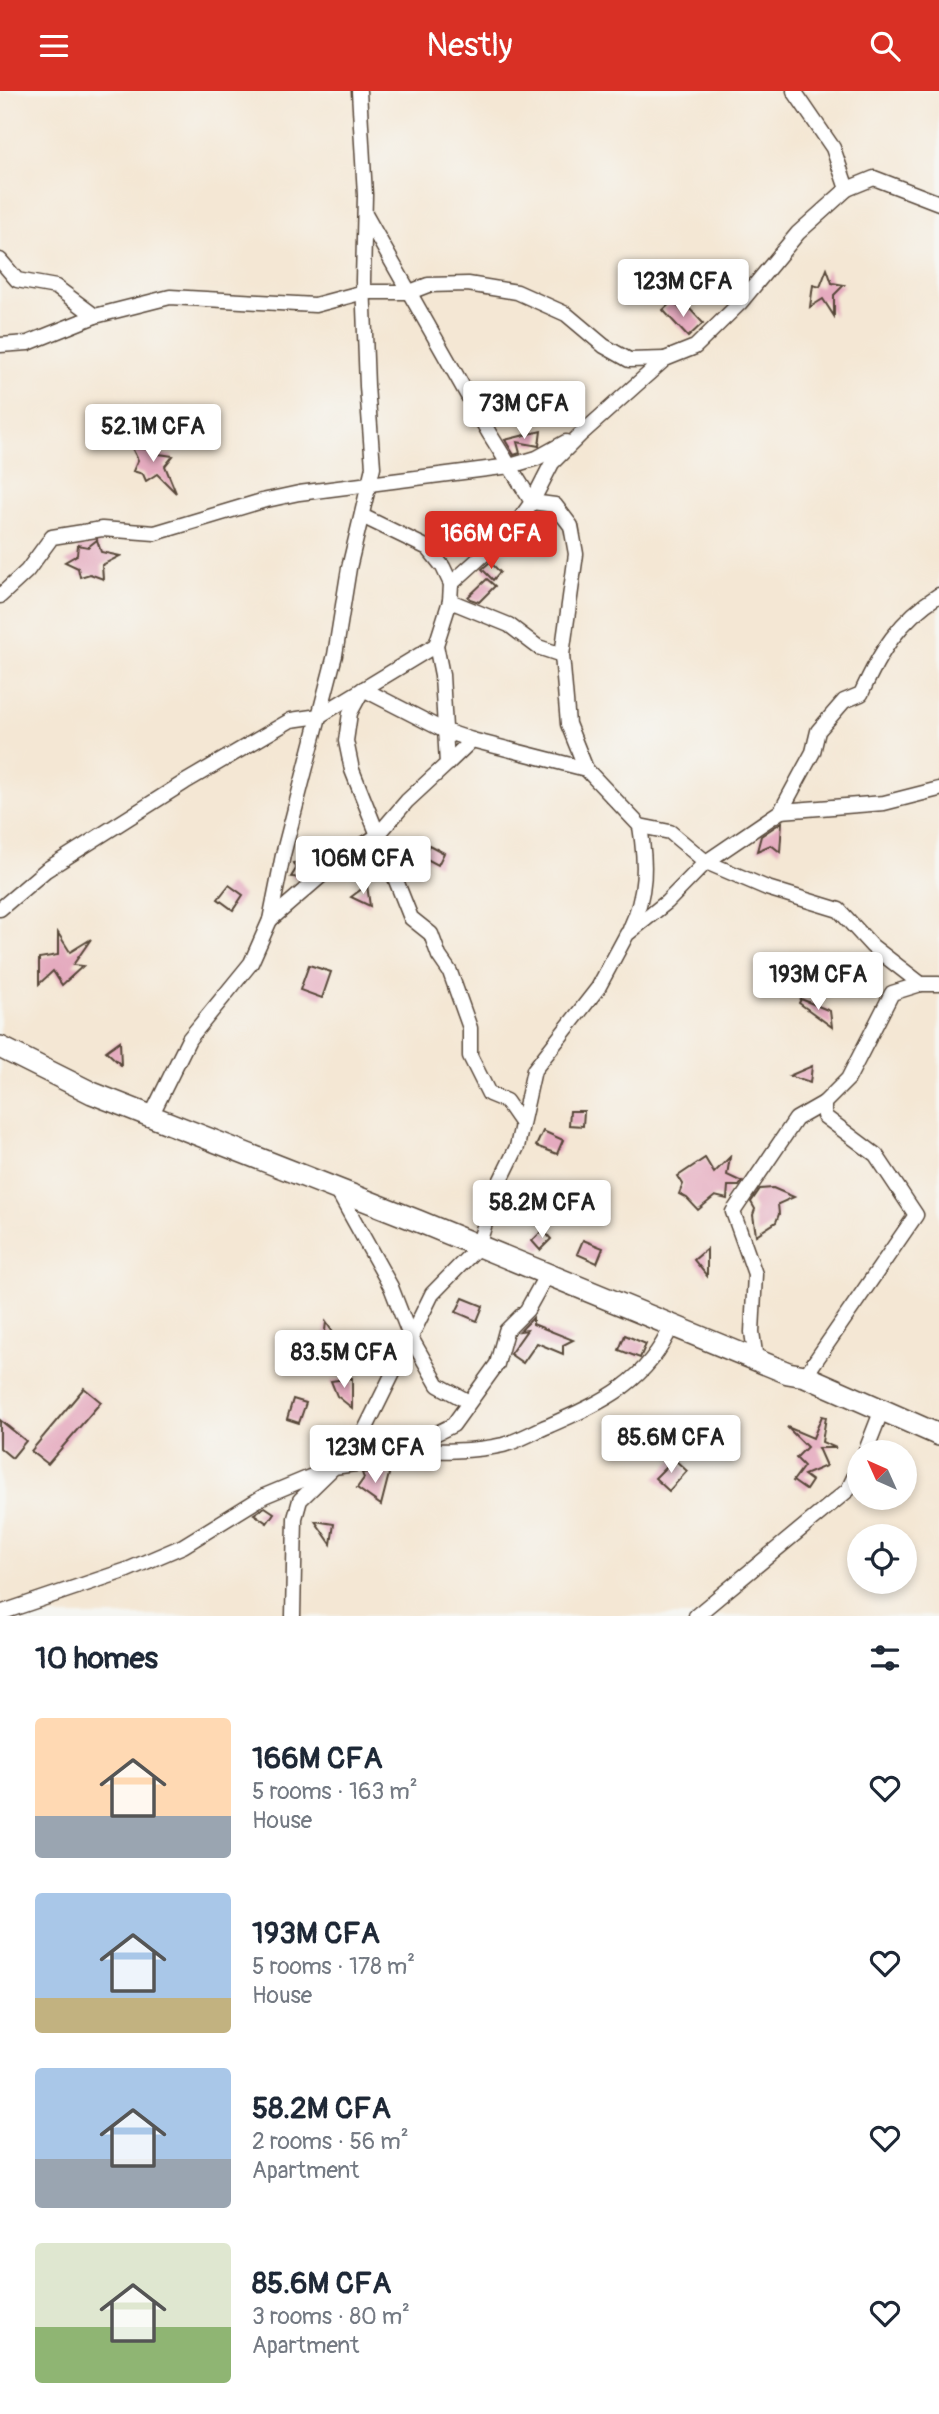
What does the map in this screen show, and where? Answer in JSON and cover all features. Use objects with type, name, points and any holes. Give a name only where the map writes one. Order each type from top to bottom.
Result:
[{"type":"main road","points":[[0,1047],[92,1093],[335,1188],[788,1373],[805,1376],[881,1412],[939,1435]]},
{"type":"street","points":[[151,1116],[189,1039],[251,963],[270,919],[335,655],[373,467],[364,292],[365,214],[359,91]]},
{"type":"street","points":[[794,91],[833,148],[846,189]]},
{"type":"street","points":[[451,584],[514,527],[532,502],[552,463],[580,435],[665,359],[695,347],[740,303],[799,233],[846,189],[874,178],[939,203]]},
{"type":"street","points":[[365,214],[532,502]]},
{"type":"street","points":[[0,260],[17,280],[56,287],[95,316]]},
{"type":"street","points":[[0,345],[28,343],[95,316],[170,297],[222,297],[253,304],[315,305],[364,292],[410,292],[428,285],[468,284],[516,292],[566,314],[604,346],[629,360],[665,359]]},
{"type":"street","points":[[0,596],[27,571],[52,537],[102,529],[155,533],[261,501],[510,466],[537,458],[580,435]]},
{"type":"street","points":[[293,1616],[297,1508],[308,1491],[361,1438],[410,1336],[439,1285],[478,1247],[493,1196],[517,1147],[534,1070],[598,988],[642,905],[647,867],[640,826],[586,769],[568,724],[562,655],[576,554],[572,526],[555,505],[532,502]]},
{"type":"street","points":[[362,516],[428,548],[443,567],[451,584],[450,601],[436,645],[442,675],[447,764]]},
{"type":"street","points":[[0,586],[27,571]]},
{"type":"street","points":[[627,934],[667,902],[706,862],[781,810],[813,752],[818,731],[844,701],[861,695],[879,653],[917,609],[939,594]]},
{"type":"street","points":[[450,601],[509,625],[538,647],[562,655]]},
{"type":"street","points":[[0,909],[46,870],[185,782],[291,720],[319,716],[436,645]]},
{"type":"street","points":[[363,689],[445,731],[586,769]]},
{"type":"street","points":[[363,689],[350,713],[346,741],[352,770],[411,918],[431,934],[439,956],[450,972],[470,1028],[470,1056],[489,1094],[506,1101],[522,1124]]},
{"type":"street","points":[[270,919],[337,862],[377,836],[407,801],[472,740]]},
{"type":"street","points":[[781,810],[884,803],[939,789]]},
{"type":"street","points":[[640,826],[670,832],[706,862],[767,888],[839,910],[872,946],[921,984]]},
{"type":"street","points":[[756,1360],[752,1332],[755,1274],[733,1212],[796,1119],[824,1103],[848,1079],[892,993],[921,984],[939,984]]},
{"type":"street","points":[[805,1376],[916,1215],[876,1155],[824,1117],[824,1103]]},
{"type":"street","points":[[335,1188],[391,1287],[410,1336],[438,1385],[467,1401]]},
{"type":"street","points":[[0,1613],[165,1555],[264,1496],[334,1467],[382,1460],[453,1425],[467,1401],[497,1364],[506,1331],[527,1310],[547,1274]]},
{"type":"street","points":[[407,1450],[443,1451],[504,1445],[603,1402],[636,1379],[667,1338],[672,1325]]},
{"type":"street","points":[[871,1440],[881,1412]]},
{"type":"street","points":[[696,1616],[847,1491]]},
{"type":"building","points":[[827,269],[832,283],[844,285],[834,295],[834,316],[823,299],[810,307],[813,285],[820,287]]},
{"type":"building","points":[[673,301],[685,314],[688,307],[703,323],[688,337],[663,310]]},
{"type":"building","points":[[541,431],[539,446],[517,442],[520,453],[514,455],[505,440]]},
{"type":"building","points":[[153,443],[159,454],[173,456],[165,466],[176,493],[157,474],[146,481],[143,474],[133,471],[138,460],[132,448],[147,449]]},
{"type":"building","points":[[97,540],[101,552],[120,556],[102,565],[103,579],[90,574],[80,577],[78,568],[65,562],[77,555],[78,545],[88,547]]},
{"type":"building","points":[[490,562],[500,572],[493,580],[482,569]]},
{"type":"building","points":[[487,579],[495,586],[479,602],[470,599],[468,597]]},
{"type":"building","points":[[782,822],[780,852],[771,845],[757,851],[761,836]]},
{"type":"building","points":[[429,845],[444,853],[438,865],[423,857]]},
{"type":"building","points":[[325,858],[308,870],[303,878],[291,877],[296,869],[293,863]]},
{"type":"building","points":[[229,885],[243,895],[233,910],[218,899]]},
{"type":"building","points":[[367,885],[370,906],[351,897]]},
{"type":"building","points":[[58,933],[70,952],[91,939],[73,965],[83,966],[62,985],[53,971],[39,984],[39,958],[58,955]]},
{"type":"building","points":[[309,965],[331,972],[322,998],[300,990]]},
{"type":"building","points":[[801,999],[830,1011],[832,1027],[799,1003]]},
{"type":"building","points":[[120,1041],[121,1065],[106,1051]]},
{"type":"building","points":[[812,1066],[810,1083],[789,1076]]},
{"type":"building","points":[[570,1111],[584,1111],[583,1126],[569,1125]]},
{"type":"building","points":[[543,1131],[563,1140],[557,1154],[536,1146]]},
{"type":"building","points":[[730,1157],[727,1175],[742,1182],[739,1186],[728,1186],[727,1199],[715,1196],[698,1210],[679,1194],[683,1184],[678,1176],[705,1158],[714,1173]]},
{"type":"building","points":[[773,1188],[794,1197],[778,1204],[776,1222],[756,1235],[753,1215],[755,1209],[751,1202],[760,1189]]},
{"type":"building","points":[[543,1230],[551,1239],[540,1250],[532,1241]]},
{"type":"building","points":[[583,1240],[603,1248],[597,1263],[577,1254]]},
{"type":"building","points":[[707,1249],[707,1276],[694,1260]]},
{"type":"building","points":[[463,1298],[483,1306],[477,1321],[456,1312]]},
{"type":"building","points":[[533,1318],[533,1324],[573,1340],[563,1345],[563,1354],[537,1343],[523,1363],[510,1354],[527,1330],[520,1331]]},
{"type":"building","points":[[326,1322],[338,1340],[329,1349],[335,1358],[315,1355],[315,1346],[300,1335],[324,1339]]},
{"type":"building","points":[[625,1335],[646,1344],[640,1358],[619,1350]]},
{"type":"building","points":[[352,1378],[352,1408],[337,1396],[331,1381]]},
{"type":"building","points":[[84,1388],[101,1402],[48,1464],[31,1451]]},
{"type":"building","points":[[293,1399],[306,1403],[299,1423],[287,1419]]},
{"type":"building","points":[[822,1416],[826,1417],[822,1442],[836,1448],[818,1448],[826,1466],[804,1475],[812,1481],[806,1490],[793,1481],[804,1466],[796,1458],[807,1447],[787,1427],[813,1438]]},
{"type":"building","points":[[0,1420],[26,1441],[12,1458],[0,1448]]},
{"type":"building","points":[[674,1459],[687,1471],[669,1491],[655,1478]]},
{"type":"building","points":[[384,1469],[389,1474],[381,1505],[357,1488],[364,1478],[362,1473]]},
{"type":"building","points":[[265,1507],[274,1513],[267,1523],[254,1514]]},
{"type":"building","points":[[315,1521],[334,1524],[331,1544]]}]
